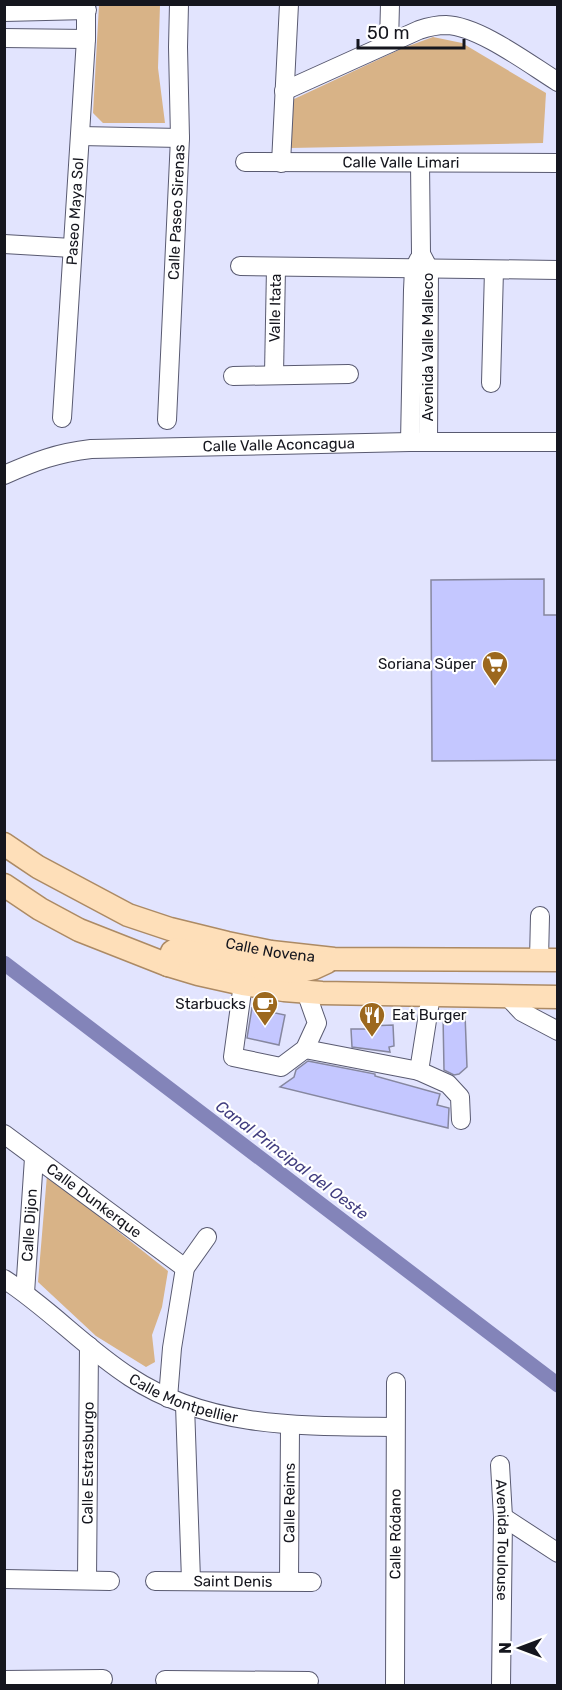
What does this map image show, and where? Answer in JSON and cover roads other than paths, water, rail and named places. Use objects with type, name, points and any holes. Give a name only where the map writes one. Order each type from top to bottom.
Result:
[{"type":"main road","name":"Calle Novena","points":[[4,844],[38,867],[128,915],[170,929],[271,952],[334,959],[548,960]]},
{"type":"main road","points":[[4,883],[19,884],[79,917],[144,944],[157,944],[165,940],[170,929]]},
{"type":"main road","points":[[4,883],[40,909],[79,930],[168,965],[243,984],[306,992],[558,997]]},
{"type":"main road","points":[[168,965],[172,952],[177,949],[272,970],[297,972],[314,968],[334,959]]},
{"type":"street","name":"Calle Paseo Sirenas","points":[[167,420],[180,138],[179,4]]},
{"type":"street","points":[[281,163],[289,4]]},
{"type":"street","points":[[389,43],[390,4]]},
{"type":"street","points":[[86,7],[11,12],[11,38],[86,39]]},
{"type":"street","name":"Paseo Maya Sol","points":[[62,418],[86,39],[86,7]]},
{"type":"street","points":[[284,91],[389,43],[433,26],[447,25],[462,27],[479,34],[558,82]]},
{"type":"street","points":[[80,136],[180,138]]},
{"type":"street","name":"Calle Valle Limari","points":[[245,162],[558,163]]},
{"type":"street","name":"Avenida Valle Malleco","points":[[420,163],[421,264],[428,442]]},
{"type":"street","points":[[4,244],[72,248]]},
{"type":"street","name":"Avenida Valle Malleco","points":[[410,442],[421,264]]},
{"type":"street","name":"Valle Itata","points":[[273,374],[276,268],[421,264],[494,270],[558,270]]},
{"type":"street","points":[[240,266],[276,268]]},
{"type":"street","points":[[491,383],[494,270]]},
{"type":"street","points":[[233,376],[349,374]]},
{"type":"street","name":"Calle Valle Aconcagua","points":[[4,474],[43,458],[91,449],[410,442],[558,442]]},
{"type":"street","points":[[540,916],[548,960]]},
{"type":"street","points":[[243,984],[232,1057],[281,1067],[305,1049],[317,1023],[306,992]]},
{"type":"street","points":[[419,1071],[431,995]]},
{"type":"street","points":[[507,996],[522,1012],[558,1031]]},
{"type":"street","points":[[305,1049],[419,1071],[448,1084],[460,1097],[461,1120]]},
{"type":"street","name":"Calle Dunkerque","points":[[4,1134],[185,1268]]},
{"type":"street","name":"Calle Dijon","points":[[25,1293],[34,1158]]},
{"type":"street","points":[[191,1580],[172,1348],[185,1268],[207,1237]]},
{"type":"street","name":"Calle Montpellier","points":[[4,1279],[25,1293],[88,1346],[129,1376],[177,1402],[237,1419],[290,1426],[395,1427]]},
{"type":"street","name":"Calle Estrasburgo","points":[[87,1580],[88,1346]]},
{"type":"street","name":"Calle Ródano","points":[[395,1686],[396,1382]]},
{"type":"street","name":"Calle Reims","points":[[289,1581],[290,1426]]},
{"type":"street","name":"Avenida Toulouse","points":[[500,1465],[503,1517],[501,1686]]},
{"type":"street","points":[[503,1517],[558,1553]]},
{"type":"street","points":[[4,1579],[110,1581]]},
{"type":"street","name":"Saint Denis","points":[[155,1581],[312,1582]]},
{"type":"street","points":[[4,1680],[84,1682],[103,1679]]},
{"type":"street","points":[[165,1680],[188,1683],[309,1681]]},
{"type":"waterway","name":"Canal Principal del Oeste","points":[[4,963],[558,1385]]},
{"type":"place","name":"Soriana Súper","points":[[495,687]]},
{"type":"place","name":"Starbucks","points":[[265,1027]]},
{"type":"place","name":"Eat Burger","points":[[372,1038]]}]
